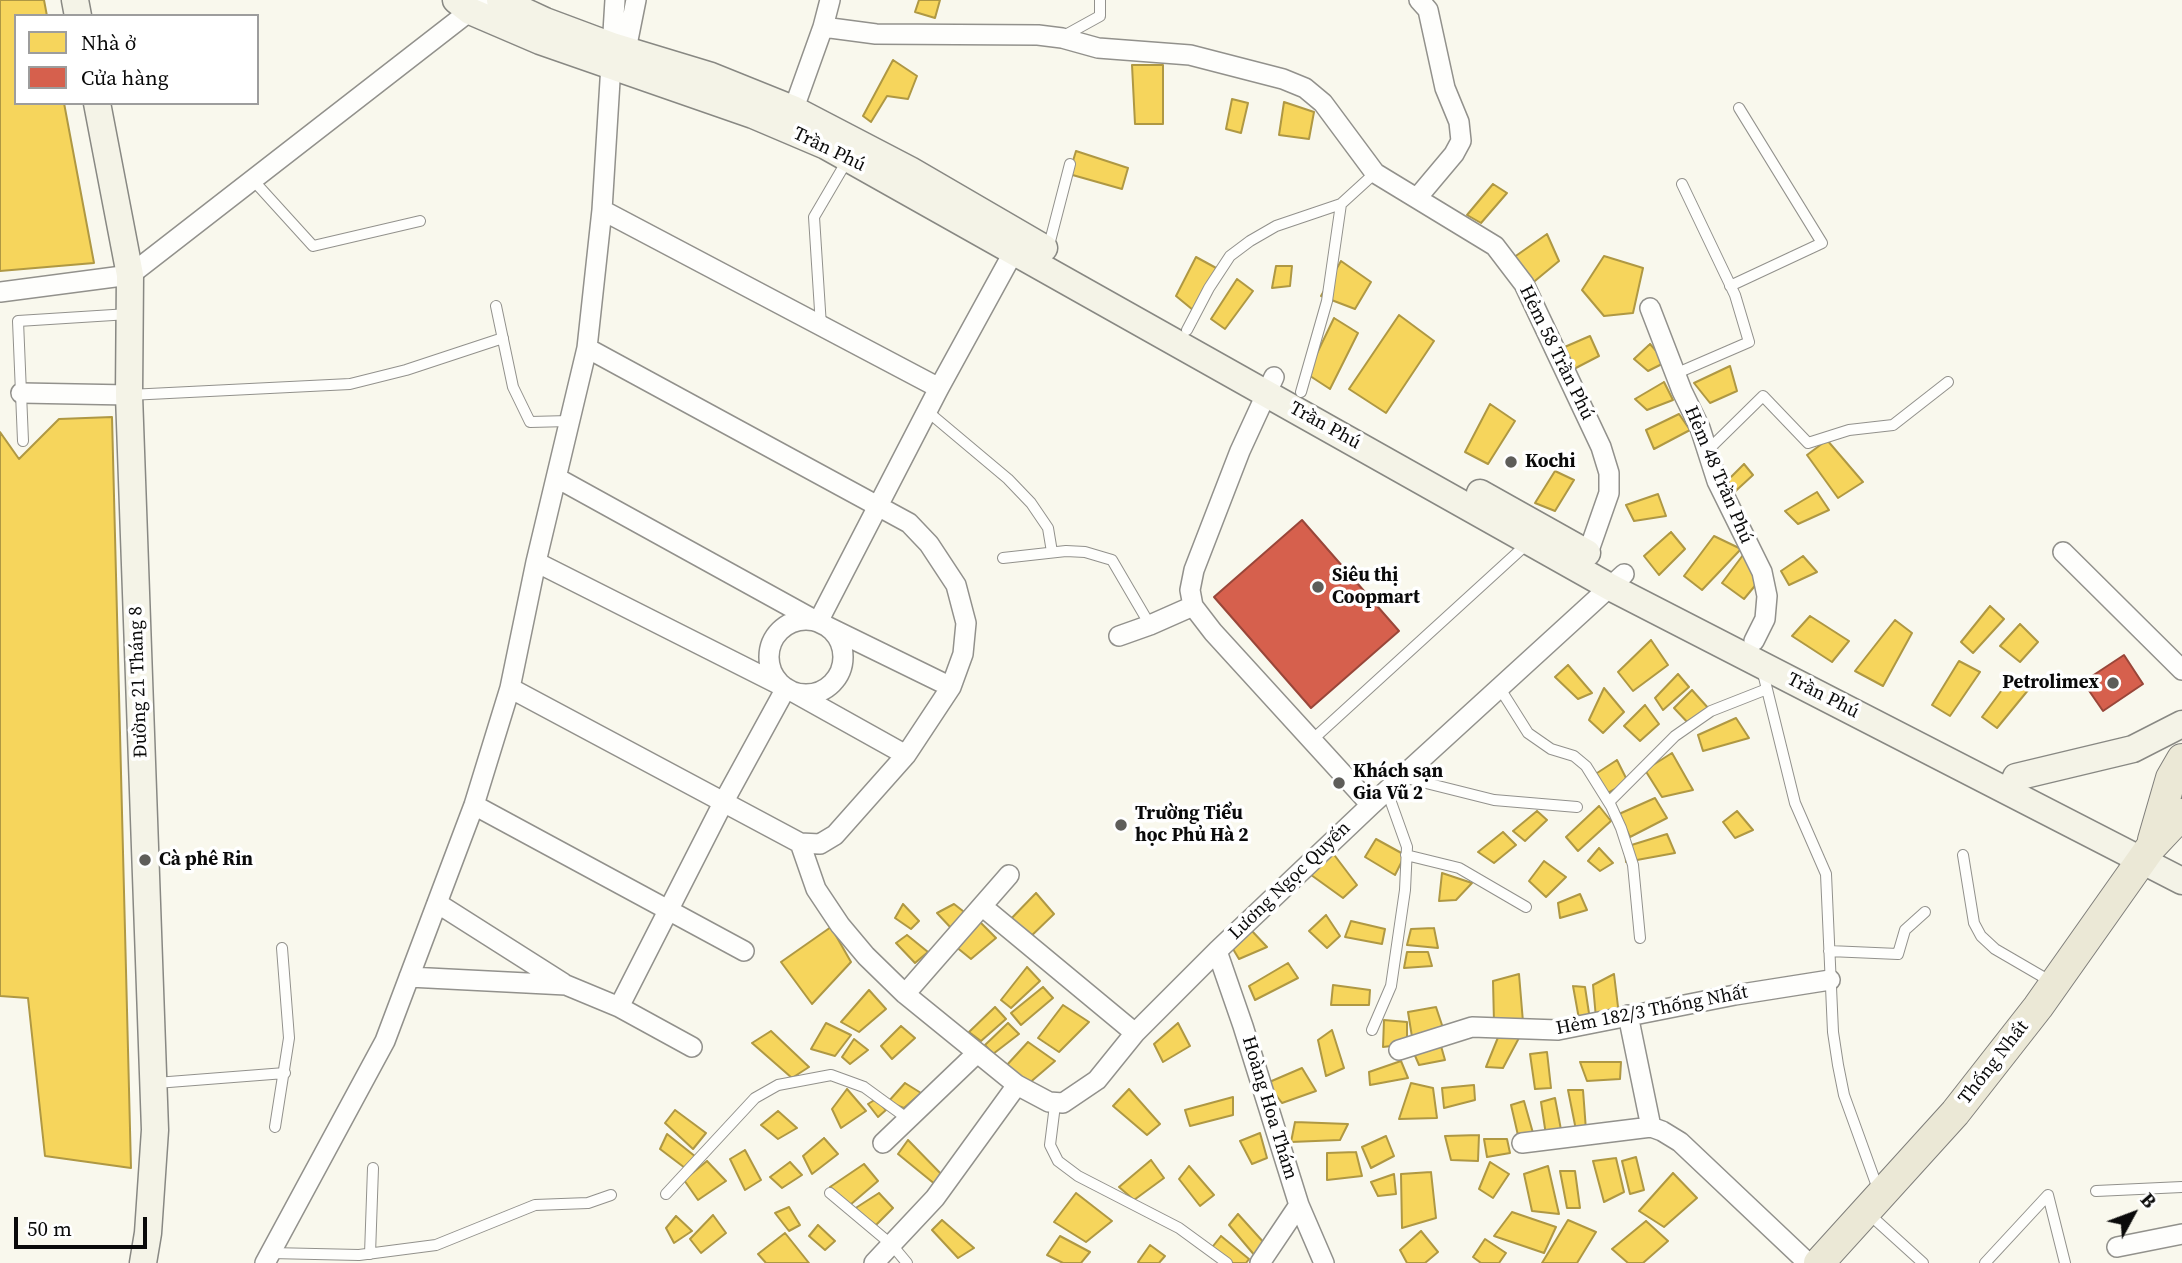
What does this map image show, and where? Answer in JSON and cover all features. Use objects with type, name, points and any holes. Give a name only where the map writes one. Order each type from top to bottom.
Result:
[{"type":"main road","name":"Trần Phú","points":[[500,0],[616,54]]},
{"type":"main road","name":"Trần Phú","points":[[469,4],[540,41],[616,54],[711,76],[790,119],[848,158],[1018,243],[1617,580],[2146,853],[2182,862]]},
{"type":"main road","name":"Đường 21 Tháng 8","points":[[97,105],[130,275],[129,395],[155,1130],[153,1183],[143,1263]]},
{"type":"main road","name":"Trần Phú","points":[[790,119],[910,170],[1018,243],[1048,250],[1187,330],[1271,385],[1301,392],[1537,535],[1588,553],[1617,580]]},
{"type":"main road","name":"Trần Phú","points":[[1757,653],[2016,777],[2146,853],[2182,881]]},
{"type":"main road","points":[[2016,777],[2133,749],[2182,724]]},
{"type":"main road","name":"Thống Nhất","points":[[2146,853],[2171,778],[2182,759]]},
{"type":"main road","name":"Thống Nhất","points":[[1819,1263],[1955,1113],[2054,983],[2146,853],[2182,814]]},
{"type":"street","points":[[268,1258],[385,1041],[474,805],[510,688],[536,562],[587,348],[616,54],[615,0]]},
{"type":"street","points":[[616,54],[636,0]]},
{"type":"street","points":[[790,119],[830,0]]},
{"type":"street","points":[[1417,198],[1454,155],[1461,141],[1459,122],[1446,88],[1427,10],[1419,0]]},
{"type":"street","points":[[0,292],[130,275],[253,180],[469,4]]},
{"type":"street","points":[[823,27],[877,34],[1038,35],[1062,38],[1098,48],[1190,55],[1283,79],[1305,88],[1323,103],[1375,173]]},
{"type":"street","name":"Hẻm 58 Trần Phú","points":[[1375,173],[1495,246],[1524,284],[1601,447],[1609,473],[1609,493],[1588,553]]},
{"type":"street","points":[[602,210],[939,388]]},
{"type":"street","points":[[818,622],[939,388],[1018,243]]},
{"type":"street","name":"Hẻm 48 Trần Phú","points":[[1650,308],[1675,374],[1700,428],[1721,491],[1762,572],[1768,596],[1757,653]]},
{"type":"street","points":[[510,688],[800,843],[820,844],[835,835],[906,755],[951,687],[963,654],[966,623],[956,584],[929,544],[909,523],[587,348]]},
{"type":"street","points":[[1271,385],[1240,451],[1194,570],[1190,590],[1193,606],[1213,632],[1371,805]]},
{"type":"street","points":[[21,393],[129,395]]},
{"type":"street","points":[[557,478],[818,622],[829,628],[842,649],[840,673],[832,683],[810,694],[786,688],[772,670],[771,646],[776,636],[795,622],[807,620],[818,622],[951,687]]},
{"type":"street","points":[[2063,552],[2182,670]]},
{"type":"street","points":[[536,562],[786,688],[906,755]]},
{"type":"street","name":"Lương Ngọc Quyến","points":[[1055,1105],[1077,1096],[1097,1080],[1135,1033],[1217,951],[1401,777],[1617,580]]},
{"type":"street","points":[[1119,636],[1193,606]]},
{"type":"street","points":[[619,1007],[723,803],[786,688]]},
{"type":"street","points":[[474,805],[744,951]]},
{"type":"street","points":[[800,843],[816,889],[840,925],[866,956],[905,994],[1017,1085],[1055,1105]]},
{"type":"street","points":[[905,994],[1009,875]]},
{"type":"street","points":[[437,903],[566,985],[619,1007],[692,1047]]},
{"type":"street","points":[[982,907],[1135,1033]]},
{"type":"street","name":"Hoàng Hoa Thám","points":[[1217,951],[1298,1205],[1324,1263]]},
{"type":"street","points":[[409,977],[566,985]]},
{"type":"street","name":"Hẻm 182/3 Thống Nhất","points":[[1399,1050],[1472,1027],[1550,1031],[1830,979]]},
{"type":"street","points":[[1628,1016],[1651,1126]]},
{"type":"street","points":[[883,1143],[977,1053]]},
{"type":"street","points":[[874,1263],[935,1198],[1017,1085]]},
{"type":"street","points":[[1522,1143],[1651,1126],[1680,1142],[1808,1263]]},
{"type":"street","points":[[1260,1263],[1298,1205]]},
{"type":"street","points":[[2118,1247],[2182,1234]]},
{"type":"lane","points":[[1062,38],[1100,16],[1100,0]]},
{"type":"lane","points":[[1730,286],[1822,243],[1739,107]]},
{"type":"lane","points":[[821,326],[814,217],[848,158]]},
{"type":"lane","points":[[1048,250],[1070,164]]},
{"type":"lane","points":[[1187,330],[1230,256],[1276,226],[1341,204],[1375,173]]},
{"type":"lane","points":[[253,180],[313,246],[421,220]]},
{"type":"lane","points":[[1675,374],[1749,342],[1730,286],[1682,184]]},
{"type":"lane","points":[[1301,392],[1327,301],[1341,204]]},
{"type":"lane","points":[[496,306],[513,387],[530,422],[569,421]]},
{"type":"lane","points":[[23,441],[18,321],[130,314]]},
{"type":"lane","points":[[129,395],[350,384],[406,370],[503,338]]},
{"type":"lane","points":[[1707,452],[1763,396],[1808,443],[1849,430],[1893,425],[1948,382]]},
{"type":"lane","points":[[927,411],[1008,479],[1031,503],[1048,528],[1052,552]]},
{"type":"lane","points":[[1311,741],[1537,535]]},
{"type":"lane","points":[[1003,558],[1052,552],[1084,552],[1112,560],[1150,625]]},
{"type":"lane","points":[[1757,653],[1795,803],[1826,874],[1833,1032],[1844,1095],[1874,1204],[1923,1263]]},
{"type":"lane","points":[[1499,687],[1528,733],[1551,749],[1574,756],[1586,766],[1609,802],[1633,865],[1640,938]]},
{"type":"lane","points":[[1609,802],[1675,736],[1712,710],[1767,689]]},
{"type":"lane","points":[[1401,777],[1494,800],[1577,807]]},
{"type":"lane","points":[[1372,1030],[1391,986],[1404,903],[1406,847],[1386,791]]},
{"type":"lane","points":[[1406,855],[1459,868],[1526,907]]},
{"type":"lane","points":[[1963,855],[1974,923],[1981,936],[1995,949],[2054,983]]},
{"type":"lane","points":[[1829,951],[1898,954],[1905,930],[1925,912]]},
{"type":"lane","points":[[275,1127],[289,1038],[282,948]]},
{"type":"lane","points":[[153,1084],[285,1073]]},
{"type":"lane","points":[[666,1194],[755,1098],[778,1085],[831,1075],[864,1087],[908,1119]]},
{"type":"lane","points":[[1055,1105],[1050,1145],[1058,1161],[1088,1181],[1179,1228],[1227,1263]]},
{"type":"lane","points":[[370,1254],[373,1168]]},
{"type":"lane","points":[[2096,1191],[2182,1187]]},
{"type":"lane","points":[[830,1193],[892,1245],[907,1263]]},
{"type":"lane","points":[[268,1258],[370,1254],[436,1245],[535,1205],[588,1203],[611,1195]]},
{"type":"lane","points":[[1985,1263],[2048,1195],[2064,1258]]},
{"type":"building: Nhà ở","points":[[0,0],[44,0],[47,14],[14,14],[14,105],[64,105],[94,263],[0,271]]},
{"type":"building: Nhà ở","points":[[919,0],[940,0],[935,18],[915,12]]},
{"type":"building: Nhà ở","points":[[893,60],[917,76],[908,99],[887,96],[871,122],[863,116]]},
{"type":"building: Nhà ở","points":[[1132,65],[1163,65],[1163,124],[1135,124]]},
{"type":"building: Nhà ở","points":[[1232,99],[1248,103],[1241,133],[1226,129]]},
{"type":"building: Nhà ở","points":[[1284,102],[1314,112],[1309,139],[1279,135]]},
{"type":"building: Nhà ở","points":[[1076,151],[1128,168],[1122,189],[1069,174]]},
{"type":"building: Nhà ở","points":[[1493,184],[1507,193],[1481,223],[1467,215]]},
{"type":"building: Nhà ở","points":[[1547,234],[1559,261],[1530,285],[1510,260]]},
{"type":"building: Nhà ở","points":[[1604,256],[1643,268],[1633,313],[1604,316],[1582,290]]},
{"type":"building: Nhà ở","points":[[1196,257],[1218,269],[1193,310],[1176,296]]},
{"type":"building: Nhà ở","points":[[1341,261],[1371,282],[1355,309],[1321,296]]},
{"type":"building: Nhà ở","points":[[1276,266],[1292,266],[1290,286],[1272,288]]},
{"type":"building: Nhà ở","points":[[1237,279],[1253,291],[1225,329],[1211,319]]},
{"type":"building: Nhà ở","points":[[1399,315],[1434,341],[1386,413],[1349,389]]},
{"type":"building: Nhà ở","points":[[1334,318],[1358,333],[1330,389],[1307,374]]},
{"type":"building: Nhà ở","points":[[1590,336],[1599,356],[1570,371],[1560,349]]},
{"type":"building: Nhà ở","points":[[1650,344],[1666,362],[1648,371],[1634,359]]},
{"type":"building: Nhà ở","points":[[1730,366],[1737,391],[1710,403],[1694,383]]},
{"type":"building: Nhà ở","points":[[1664,382],[1673,400],[1647,410],[1635,399]]},
{"type":"building: Nhà ở","points":[[1490,404],[1515,421],[1488,464],[1465,452]]},
{"type":"building: Nhà ở","points":[[1679,414],[1690,430],[1654,449],[1646,430]]},
{"type":"building: Nhà ở","points":[[112,417],[131,1168],[45,1156],[28,998],[0,996],[0,432],[19,459],[59,419]]},
{"type":"building: Nhà ở","points":[[1827,440],[1863,482],[1838,498],[1807,455]]},
{"type":"building: Nhà ở","points":[[1744,464],[1753,475],[1728,498],[1721,487]]},
{"type":"building: Nhà ở","points":[[1555,471],[1574,480],[1555,511],[1535,503]]},
{"type":"building: Nhà ở","points":[[1817,492],[1829,510],[1798,524],[1785,511]]},
{"type":"building: Nhà ở","points":[[1658,494],[1666,516],[1634,521],[1626,505]]},
{"type":"building: Nhà ở","points":[[1671,532],[1685,549],[1659,575],[1644,556]]},
{"type":"building: Nhà ở","points":[[1714,536],[1741,549],[1702,590],[1684,576]]},
{"type":"building: Nhà ở","points":[[1743,555],[1763,576],[1744,599],[1722,583]]},
{"type":"building: Nhà ở","points":[[1803,556],[1817,572],[1789,585],[1781,571]]},
{"type":"building: Nhà ở","points":[[1990,606],[2004,619],[1973,653],[1961,642]]},
{"type":"building: Nhà ở","points":[[1810,616],[1849,641],[1832,662],[1792,636]]},
{"type":"building: Nhà ở","points":[[1895,620],[1912,633],[1883,686],[1855,671]]},
{"type":"building: Nhà ở","points":[[2020,624],[2038,642],[2020,662],[2000,646]]},
{"type":"building: Nhà ở","points":[[1651,640],[1668,665],[1633,691],[1618,672]]},
{"type":"building: Nhà ở","points":[[1959,661],[1980,672],[1950,716],[1932,705]]},
{"type":"building: Nhà ở","points":[[1568,665],[1592,693],[1578,699],[1555,677]]},
{"type":"building: Nhà ở","points":[[1678,674],[1689,687],[1663,710],[1655,698]]},
{"type":"building: Nhà ở","points":[[2010,679],[2029,689],[1997,728],[1982,717]]},
{"type":"building: Nhà ở","points":[[1604,688],[1624,712],[1603,733],[1589,720]]},
{"type":"building: Nhà ở","points":[[1692,690],[1709,709],[1690,725],[1674,708]]},
{"type":"building: Nhà ở","points":[[1645,705],[1659,724],[1640,741],[1624,726]]},
{"type":"building: Nhà ở","points":[[1736,718],[1749,738],[1703,751],[1698,735]]},
{"type":"building: Nhà ở","points":[[1672,753],[1693,790],[1662,797],[1645,770]]},
{"type":"building: Nhà ở","points":[[1617,760],[1628,782],[1606,794],[1594,775]]},
{"type":"building: Nhà ở","points":[[1655,798],[1667,818],[1630,837],[1619,814]]},
{"type":"building: Nhà ở","points":[[1599,806],[1611,821],[1578,851],[1566,837]]},
{"type":"building: Nhà ở","points":[[1537,811],[1547,820],[1525,841],[1513,831]]},
{"type":"building: Nhà ở","points":[[1737,811],[1753,830],[1735,838],[1723,822]]},
{"type":"building: Nhà ở","points":[[1503,832],[1516,845],[1494,863],[1478,852]]},
{"type":"building: Nhà ở","points":[[1667,834],[1675,853],[1626,862],[1625,847]]},
{"type":"building: Nhà ở","points":[[1376,839],[1405,855],[1395,875],[1365,857]]},
{"type":"building: Nhà ở","points":[[1599,848],[1613,863],[1600,871],[1588,861]]},
{"type":"building: Nhà ở","points":[[1332,852],[1357,885],[1343,898],[1307,872]]},
{"type":"building: Nhà ở","points":[[1544,861],[1566,877],[1546,897],[1529,881]]},
{"type":"building: Nhà ở","points":[[1442,873],[1472,883],[1456,900],[1439,901]]},
{"type":"building: Nhà ở","points":[[1036,893],[1054,914],[1026,941],[1006,924]]},
{"type":"building: Nhà ở","points":[[1580,894],[1587,910],[1560,918],[1558,903]]},
{"type":"building: Nhà ở","points":[[903,904],[919,921],[911,929],[895,918]]},
{"type":"building: Nhà ở","points":[[954,904],[968,915],[951,928],[937,913]]},
{"type":"building: Nhà ở","points":[[1326,915],[1340,936],[1327,948],[1309,931]]},
{"type":"building: Nhà ở","points":[[979,921],[996,938],[971,959],[955,946]]},
{"type":"building: Nhà ở","points":[[1351,921],[1385,929],[1382,944],[1345,937]]},
{"type":"building: Nhà ở","points":[[831,927],[851,962],[812,1004],[781,962]]},
{"type":"building: Nhà ở","points":[[1434,928],[1438,948],[1407,945],[1411,929]]},
{"type":"building: Nhà ở","points":[[1252,931],[1267,947],[1239,959],[1230,944]]},
{"type":"building: Nhà ở","points":[[907,935],[928,952],[915,963],[896,943]]},
{"type":"building: Nhà ở","points":[[1407,952],[1428,952],[1432,966],[1404,968]]},
{"type":"building: Nhà ở","points":[[1288,963],[1298,978],[1255,1000],[1249,986]]},
{"type":"building: Nhà ở","points":[[1027,967],[1040,981],[1011,1008],[1001,1000]]},
{"type":"building: Nhà ở","points":[[1519,974],[1523,1022],[1494,1023],[1493,981]]},
{"type":"building: Nhà ở","points":[[1614,974],[1619,1015],[1596,1018],[1593,985]]},
{"type":"building: Nhà ở","points":[[1333,985],[1370,990],[1369,1005],[1331,1005]]},
{"type":"building: Nhà ở","points":[[1573,986],[1585,987],[1590,1020],[1579,1019]]},
{"type":"building: Nhà ở","points":[[1043,987],[1053,998],[1021,1025],[1011,1013]]},
{"type":"building: Nhà ở","points":[[869,990],[886,1009],[859,1032],[841,1022]]},
{"type":"building: Nhà ở","points":[[1063,1005],[1089,1022],[1059,1052],[1038,1038]]},
{"type":"building: Nhà ở","points":[[995,1007],[1006,1019],[981,1041],[969,1032]]},
{"type":"building: Nhà ở","points":[[1436,1007],[1444,1031],[1412,1037],[1408,1012]]},
{"type":"building: Nhà ở","points":[[1384,1020],[1407,1022],[1407,1044],[1383,1047]]},
{"type":"building: Nhà ở","points":[[826,1023],[851,1035],[835,1056],[811,1049]]},
{"type":"building: Nhà ở","points":[[1008,1023],[1019,1034],[993,1054],[985,1045]]},
{"type":"building: Nhà ở","points":[[1178,1023],[1190,1046],[1163,1062],[1154,1044]]},
{"type":"building: Nhà ở","points":[[901,1026],[915,1038],[892,1059],[881,1046]]},
{"type":"building: Nhà ở","points":[[1332,1030],[1344,1068],[1326,1076],[1318,1040]]},
{"type":"building: Nhà ở","points":[[1501,1030],[1520,1036],[1503,1068],[1486,1067]]},
{"type":"building: Nhà ở","points":[[771,1031],[809,1067],[792,1078],[752,1043]]},
{"type":"building: Nhà ở","points":[[854,1039],[868,1050],[850,1064],[842,1057]]},
{"type":"building: Nhà ở","points":[[1439,1039],[1445,1060],[1419,1065],[1413,1051]]},
{"type":"building: Nhà ở","points":[[1028,1042],[1055,1061],[1027,1085],[1006,1066]]},
{"type":"building: Nhà ở","points":[[1547,1052],[1551,1088],[1535,1089],[1530,1054]]},
{"type":"building: Nhà ở","points":[[1401,1061],[1408,1078],[1370,1085],[1369,1072]]},
{"type":"building: Nhà ở","points":[[1580,1062],[1621,1062],[1620,1079],[1587,1081]]},
{"type":"building: Nhà ở","points":[[1302,1068],[1316,1091],[1282,1103],[1267,1083]]},
{"type":"building: Nhà ở","points":[[905,1083],[921,1093],[904,1108],[888,1102]]},
{"type":"building: Nhà ở","points":[[1411,1083],[1433,1088],[1437,1118],[1399,1119]]},
{"type":"building: Nhà ở","points":[[1474,1085],[1475,1100],[1444,1108],[1442,1088]]},
{"type":"building: Nhà ở","points":[[847,1089],[866,1111],[841,1128],[832,1109]]},
{"type":"building: Nhà ở","points":[[1129,1089],[1160,1124],[1147,1135],[1113,1106]]},
{"type":"building: Nhà ở","points":[[1568,1090],[1583,1090],[1586,1130],[1576,1130]]},
{"type":"building: Nhà ở","points":[[1233,1097],[1233,1115],[1190,1126],[1185,1110]]},
{"type":"building: Nhà ở","points":[[1555,1098],[1562,1135],[1546,1135],[1541,1102]]},
{"type":"building: Nhà ở","points":[[876,1099],[886,1110],[878,1117],[868,1104]]},
{"type":"building: Nhà ở","points":[[1524,1101],[1533,1133],[1520,1144],[1511,1105]]},
{"type":"building: Nhà ở","points":[[675,1110],[706,1133],[693,1149],[665,1123]]},
{"type":"building: Nhà ở","points":[[778,1111],[797,1128],[778,1139],[761,1125]]},
{"type":"building: Nhà ở","points":[[1295,1122],[1348,1124],[1340,1140],[1291,1142]]},
{"type":"building: Nhà ở","points":[[1260,1133],[1267,1158],[1252,1164],[1240,1141]]},
{"type":"building: Nhà ở","points":[[667,1134],[696,1157],[685,1168],[660,1149]]},
{"type":"building: Nhà ở","points":[[1479,1135],[1478,1161],[1451,1160],[1445,1136]]},
{"type":"building: Nhà ở","points":[[1386,1136],[1394,1156],[1371,1168],[1362,1147]]},
{"type":"building: Nhà ở","points":[[824,1138],[838,1154],[812,1174],[803,1156]]},
{"type":"building: Nhà ở","points":[[1484,1139],[1507,1139],[1510,1153],[1487,1157]]},
{"type":"building: Nhà ở","points":[[908,1140],[945,1178],[936,1185],[898,1154]]},
{"type":"building: Nhà ở","points":[[745,1150],[761,1180],[745,1190],[730,1159]]},
{"type":"building: Nhà ở","points":[[1356,1152],[1362,1176],[1327,1180],[1327,1153]]},
{"type":"building: Nhà ở","points":[[1636,1157],[1644,1190],[1630,1194],[1622,1161]]},
{"type":"building: Nhà ở","points":[[1616,1158],[1624,1192],[1604,1202],[1593,1161]]},
{"type":"building: Nhà ở","points":[[1151,1160],[1164,1178],[1134,1200],[1119,1187]]},
{"type":"building: Nhà ở","points":[[707,1161],[726,1181],[698,1200],[684,1180]]},
{"type":"building: Nhà ở","points":[[790,1162],[802,1175],[782,1188],[770,1177]]},
{"type":"building: Nhà ở","points":[[1490,1162],[1509,1174],[1493,1198],[1479,1189]]},
{"type":"building: Nhà ở","points":[[864,1164],[878,1181],[850,1205],[830,1187]]},
{"type":"building: Nhà ở","points":[[1189,1166],[1214,1195],[1200,1206],[1179,1179]]},
{"type":"building: Nhà ở","points":[[1548,1166],[1559,1214],[1532,1211],[1524,1174]]},
{"type":"building: Nhà ở","points":[[1560,1171],[1575,1171],[1580,1208],[1567,1208]]},
{"type":"building: Nhà ở","points":[[1431,1172],[1436,1218],[1402,1228],[1401,1174]]},
{"type":"building: Nhà ở","points":[[1673,1173],[1697,1198],[1664,1227],[1639,1211]]},
{"type":"building: Nhà ở","points":[[1394,1174],[1396,1194],[1378,1196],[1371,1182]]},
{"type":"building: Nhà ở","points":[[879,1193],[893,1208],[875,1226],[851,1211]]},
{"type":"building: Nhà ở","points":[[1076,1193],[1112,1221],[1086,1242],[1054,1222]]},
{"type":"building: Nhà ở","points":[[789,1207],[800,1225],[789,1231],[775,1213]]},
{"type":"building: Nhà ở","points":[[1512,1212],[1556,1227],[1544,1253],[1494,1236]]},
{"type":"building: Nhà ở","points":[[1238,1214],[1266,1245],[1256,1257],[1229,1225]]},
{"type":"building: Nhà ở","points":[[713,1215],[726,1233],[701,1253],[690,1239]]},
{"type":"building: Nhà ở","points":[[676,1216],[692,1231],[674,1243],[666,1228]]},
{"type":"building: Nhà ở","points":[[942,1220],[974,1248],[958,1258],[932,1230]]},
{"type":"building: Nhà ở","points":[[1568,1220],[1596,1232],[1577,1263],[1542,1263]]},
{"type":"building: Nhà ở","points":[[1646,1221],[1668,1241],[1643,1263],[1628,1263],[1612,1249]]},
{"type":"building: Nhà ở","points":[[818,1225],[835,1241],[825,1250],[809,1236]]},
{"type":"building: Nhà ở","points":[[1421,1231],[1438,1252],[1425,1263],[1407,1263],[1400,1250]]},
{"type":"building: Nhà ở","points":[[785,1233],[809,1263],[766,1263],[758,1254]]},
{"type":"building: Nhà ở","points":[[1060,1236],[1090,1252],[1081,1263],[1063,1263],[1047,1255]]},
{"type":"building: Nhà ở","points":[[1221,1236],[1249,1259],[1246,1263],[1232,1263],[1210,1250]]},
{"type":"building: Nhà ở","points":[[1485,1239],[1506,1253],[1499,1263],[1481,1263],[1473,1257]]},
{"type":"building: Nhà ở","points":[[1150,1245],[1165,1256],[1159,1263],[1138,1262]]},
{"type":"building: Cửa hàng","points":[[1302,520],[1399,631],[1311,708],[1214,597]]},
{"type":"building: Cửa hàng","name":"Petrolimex","points":[[2124,655],[2143,684],[2103,711],[2083,682]]},
{"type":"place","name":"Kochi","points":[[1511,462]]},
{"type":"place","name":"Siêu thị Coopmart","points":[[1318,587]]},
{"type":"place","name":"Petrolimex","points":[[2113,683]]},
{"type":"place","name":"Khách sạn Gia Vũ 2","points":[[1339,783]]},
{"type":"place","name":"Trường Tiểu học Phủ Hà 2","points":[[1121,825]]},
{"type":"place","name":"Cà phê Rin","points":[[145,860]]}]
